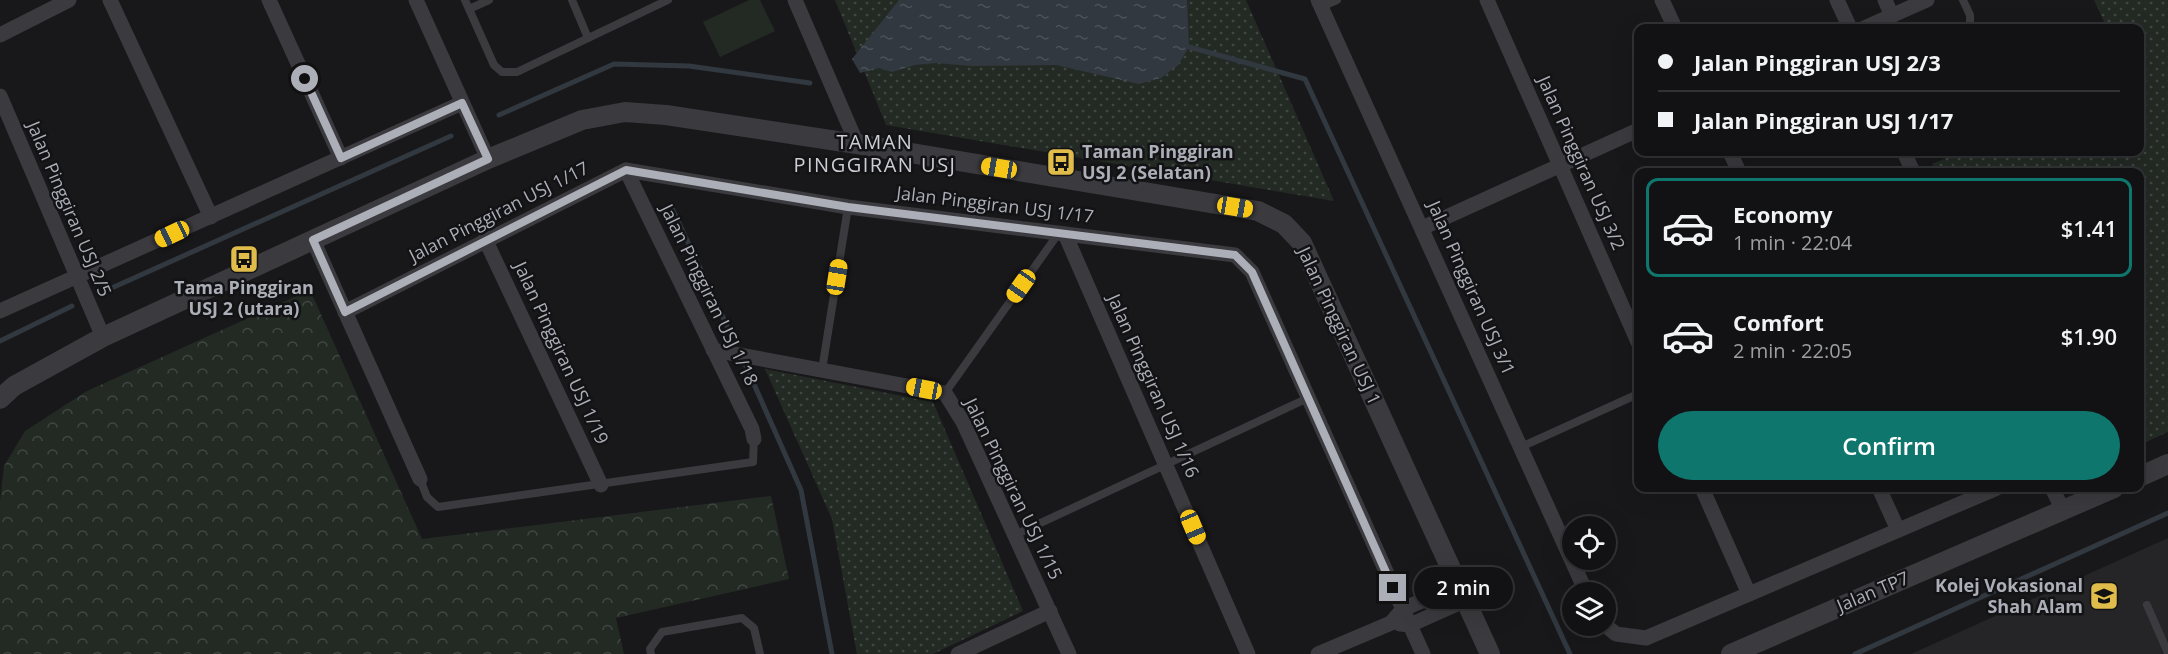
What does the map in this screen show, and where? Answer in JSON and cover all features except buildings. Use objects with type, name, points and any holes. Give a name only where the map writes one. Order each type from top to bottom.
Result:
[{"type":"street","points":[[0,35],[69,0]]},
{"type":"street","points":[[110,0],[211,216]]},
{"type":"street","points":[[268,0],[341,158]]},
{"type":"street","points":[[416,0],[488,159]]},
{"type":"street","points":[[795,0],[857,144]]},
{"type":"street","name":"Jalan Pinggiran USJ 3/2","points":[[1487,0],[1634,333]]},
{"type":"street","points":[[1662,0],[1673,24]]},
{"type":"street","points":[[1837,0],[1848,24]]},
{"type":"street","points":[[1885,0],[1892,16]]},
{"type":"street","points":[[1873,24],[1927,0]]},
{"type":"street","name":"Jalan Pinggiran USJ 3/1","points":[[1320,3],[1582,582]]},
{"type":"street","name":"Jalan Pinggiran USJ 2/5","points":[[0,96],[103,337]]},
{"type":"street","points":[[0,311],[462,103]]},
{"type":"street","name":"Jalan Pinggiran USJ 1","points":[[0,399],[14,387],[103,337],[488,159],[582,120],[624,112],[666,115],[857,144],[1258,211],[1284,224],[1302,243],[1490,654]]},
{"type":"street","points":[[1422,228],[1634,132]]},
{"type":"street","name":"Jalan Pinggiran USJ 1/17","points":[[345,312],[485,239],[626,170],[848,207],[1235,255],[1252,272],[1423,654]]},
{"type":"street","name":"Jalan Pinggiran USJ 1/18","points":[[626,170],[752,429],[754,439]]},
{"type":"street","name":"Jalan Pinggiran USJ 1/16","points":[[1062,233],[1248,654]]},
{"type":"street","name":"Jalan Pinggiran USJ 1/19","points":[[485,239],[601,485]]},
{"type":"street","points":[[313,240],[420,479]]},
{"type":"street","name":"Jalan Pinggiran USJ 1/15","points":[[713,350],[945,393],[963,422],[1070,654]]},
{"type":"street","points":[[2144,475],[2168,464]]},
{"type":"street","points":[[1704,492],[1749,594]]},
{"type":"street","points":[[1881,492],[1898,530]]},
{"type":"street","points":[[1616,634],[1646,638],[1988,492]]},
{"type":"street","points":[[2054,492],[2062,510]]},
{"type":"street","name":"Jalan TP7","points":[[1731,654],[2105,492]]},
{"type":"street","points":[[1318,654],[1391,623],[1403,609],[1463,593]]},
{"type":"street","points":[[1391,623],[1410,625],[1463,593]]},
{"type":"street","points":[[958,654],[1050,611]]},
{"type":"lane","points":[[465,0],[494,64],[502,72],[517,72],[668,0]]},
{"type":"lane","points":[[469,9],[489,0]]},
{"type":"lane","points":[[572,0],[588,38]]},
{"type":"lane","points":[[1320,3],[1337,0]]},
{"type":"lane","points":[[1963,0],[1971,24]]},
{"type":"lane","points":[[822,370],[848,207]]},
{"type":"lane","points":[[945,393],[1062,233]]},
{"type":"lane","points":[[1521,447],[1634,396]]},
{"type":"lane","points":[[1015,534],[1308,398]]},
{"type":"lane","points":[[420,479],[427,497],[438,507],[753,462],[754,439]]},
{"type":"lane","points":[[2147,605],[2168,653]]},
{"type":"lane","points":[[651,654],[650,649],[662,632],[742,618],[754,628],[760,654]]},
{"type":"shaded area","name":"Kolej Vokasional Shah Alam","points":[[2168,538],[2168,654],[1911,654]]},
{"type":"green space","points":[[749,0],[760,0],[775,31],[720,57],[703,22]]},
{"type":"green space","points":[[835,0],[1246,0],[1334,201],[886,125]]},
{"type":"green space","points":[[2094,0],[2168,0],[2168,432],[2144,443],[2144,168],[1934,168],[1932,164],[1951,156],[2144,156],[2144,24],[2105,24]]},
{"type":"green space","points":[[310,290],[422,539],[771,496],[789,579],[616,618],[624,654],[0,654],[0,501],[4,466],[25,431],[87,391]]},
{"type":"green space","points":[[765,369],[933,402],[1023,611],[933,654],[857,654],[832,519]]},
{"type":"water","points":[[899,0],[1187,0],[1189,47],[1178,65],[1161,78],[1139,84],[1056,65],[972,66],[936,63],[915,65],[892,72],[879,68],[860,73],[852,59]]},
{"type":"waterway","points":[[1189,47],[1305,79],[1570,654]]},
{"type":"waterway","points":[[499,115],[614,64],[689,66],[810,83]]},
{"type":"waterway","points":[[105,291],[451,136]]},
{"type":"waterway","points":[[671,206],[728,328]]},
{"type":"waterway","points":[[0,341],[72,306]]},
{"type":"waterway","points":[[745,364],[801,490],[832,654]]},
{"type":"waterway","points":[[1855,654],[2168,513]]},
{"type":"place","name":"Taman Pinggiran USJ 2 (Selatan)","points":[[1061,162]]},
{"type":"place","name":"Tama Pinggiran USJ 2 (utara)","points":[[244,259]]},
{"type":"place","name":"Kolej Vokasional Shah Alam","points":[[2104,596]]},
{"type":"district","name":"TAMAN PINGGIRAN USJ","points":[[875,154]]},
{"type":"route","points":[[305,79],[341,158],[462,103],[488,159],[313,240],[345,312],[485,239],[626,170],[848,207],[1235,255],[1252,272],[1393,588]]}]
